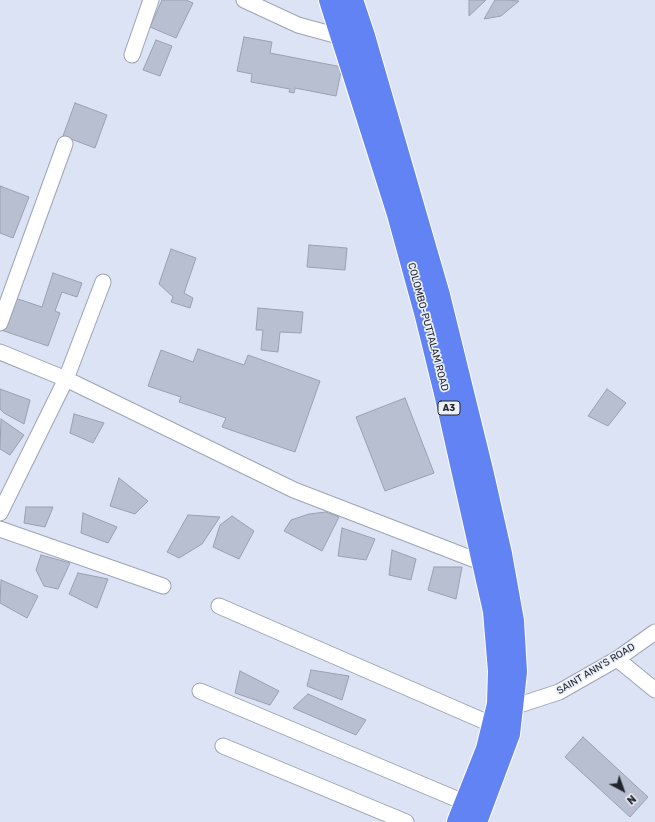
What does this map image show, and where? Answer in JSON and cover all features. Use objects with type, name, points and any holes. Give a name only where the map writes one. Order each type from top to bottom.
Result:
[{"type":"highway","name":"COLOMBO-PUTTALAM ROAD","points":[[330,0],[398,214],[426,316],[445,393],[494,611],[501,714],[508,734],[467,816]]},
{"type":"highway","name":"COLOMBO-PUTTALAM ROAD","points":[[352,0],[364,36],[439,295],[501,554],[513,621],[516,672],[501,714]]},
{"type":"street","points":[[132,55],[150,0]]},
{"type":"street","points":[[244,0],[298,24],[342,37],[364,36]]},
{"type":"street","points":[[0,323],[65,144]]},
{"type":"street","points":[[0,513],[66,379],[103,282]]},
{"type":"street","points":[[0,352],[66,379],[294,490],[483,563]]},
{"type":"street","points":[[0,529],[163,586]]},
{"type":"street","points":[[219,606],[501,714]]},
{"type":"street","name":"SAINT ANN'S ROAD","points":[[501,714],[560,692],[617,659],[655,632]]},
{"type":"street","points":[[617,659],[655,690]]},
{"type":"street","points":[[200,691],[467,816]]},
{"type":"street","points":[[223,746],[406,822]]},
{"type":"building","points":[[162,0],[186,0],[193,3],[176,38],[150,27]]},
{"type":"building","points":[[469,0],[486,0],[469,16]]},
{"type":"building","points":[[495,0],[519,1],[501,16],[484,19]]},
{"type":"building","points":[[244,37],[272,42],[270,53],[342,67],[336,96],[295,88],[294,93],[289,92],[290,89],[251,82],[252,74],[237,71]]},
{"type":"building","points":[[156,40],[172,46],[160,76],[143,70]]},
{"type":"building","points":[[75,103],[107,115],[95,148],[63,136]]},
{"type":"building","points":[[0,186],[29,197],[13,238],[0,233]]},
{"type":"building","points":[[309,245],[347,248],[345,270],[307,267]]},
{"type":"building","points":[[171,249],[196,258],[184,293],[193,298],[190,308],[171,302],[173,297],[159,284]]},
{"type":"building","points":[[53,273],[82,283],[77,297],[62,292],[55,311],[60,313],[48,346],[1,330],[12,297],[42,307]]},
{"type":"building","points":[[258,308],[303,312],[301,333],[280,332],[278,352],[261,350],[263,330],[256,330]]},
{"type":"building","points":[[198,349],[244,365],[248,355],[320,381],[295,452],[222,427],[226,418],[179,402],[181,397],[148,386],[161,350],[193,362]]},
{"type":"building","points":[[0,389],[30,400],[24,424],[4,413],[0,409]]},
{"type":"building","points":[[607,389],[626,403],[608,426],[588,416]]},
{"type":"building","points":[[405,398],[434,473],[385,491],[356,417]]},
{"type":"building","points":[[74,414],[104,423],[93,443],[70,433]]},
{"type":"building","points":[[1,419],[24,435],[10,455],[0,449]]},
{"type":"building","points":[[119,478],[148,501],[135,514],[110,506]]},
{"type":"building","points":[[26,507],[53,507],[45,527],[24,523]]},
{"type":"building","points":[[326,512],[339,517],[322,551],[284,531],[291,520],[309,514]]},
{"type":"building","points":[[83,513],[117,527],[108,543],[81,533]]},
{"type":"building","points":[[188,515],[220,517],[202,544],[179,558],[167,552]]},
{"type":"building","points":[[232,516],[254,531],[239,559],[213,547],[220,525]]},
{"type":"building","points":[[342,528],[375,539],[366,560],[338,556]]},
{"type":"building","points":[[392,550],[416,559],[411,580],[389,575]]},
{"type":"building","points":[[41,555],[70,563],[58,589],[44,586],[36,570]]},
{"type":"building","points":[[434,567],[462,567],[456,599],[428,590]]},
{"type":"building","points":[[78,573],[108,579],[97,608],[69,594]]},
{"type":"building","points":[[1,580],[38,596],[27,618],[0,603]]},
{"type":"building","points":[[311,670],[349,676],[342,700],[307,686]]},
{"type":"building","points":[[240,671],[279,691],[270,705],[235,693]]},
{"type":"building","points":[[308,694],[366,720],[356,735],[293,708]]},
{"type":"building","points":[[583,737],[648,797],[630,817],[565,757]]}]
